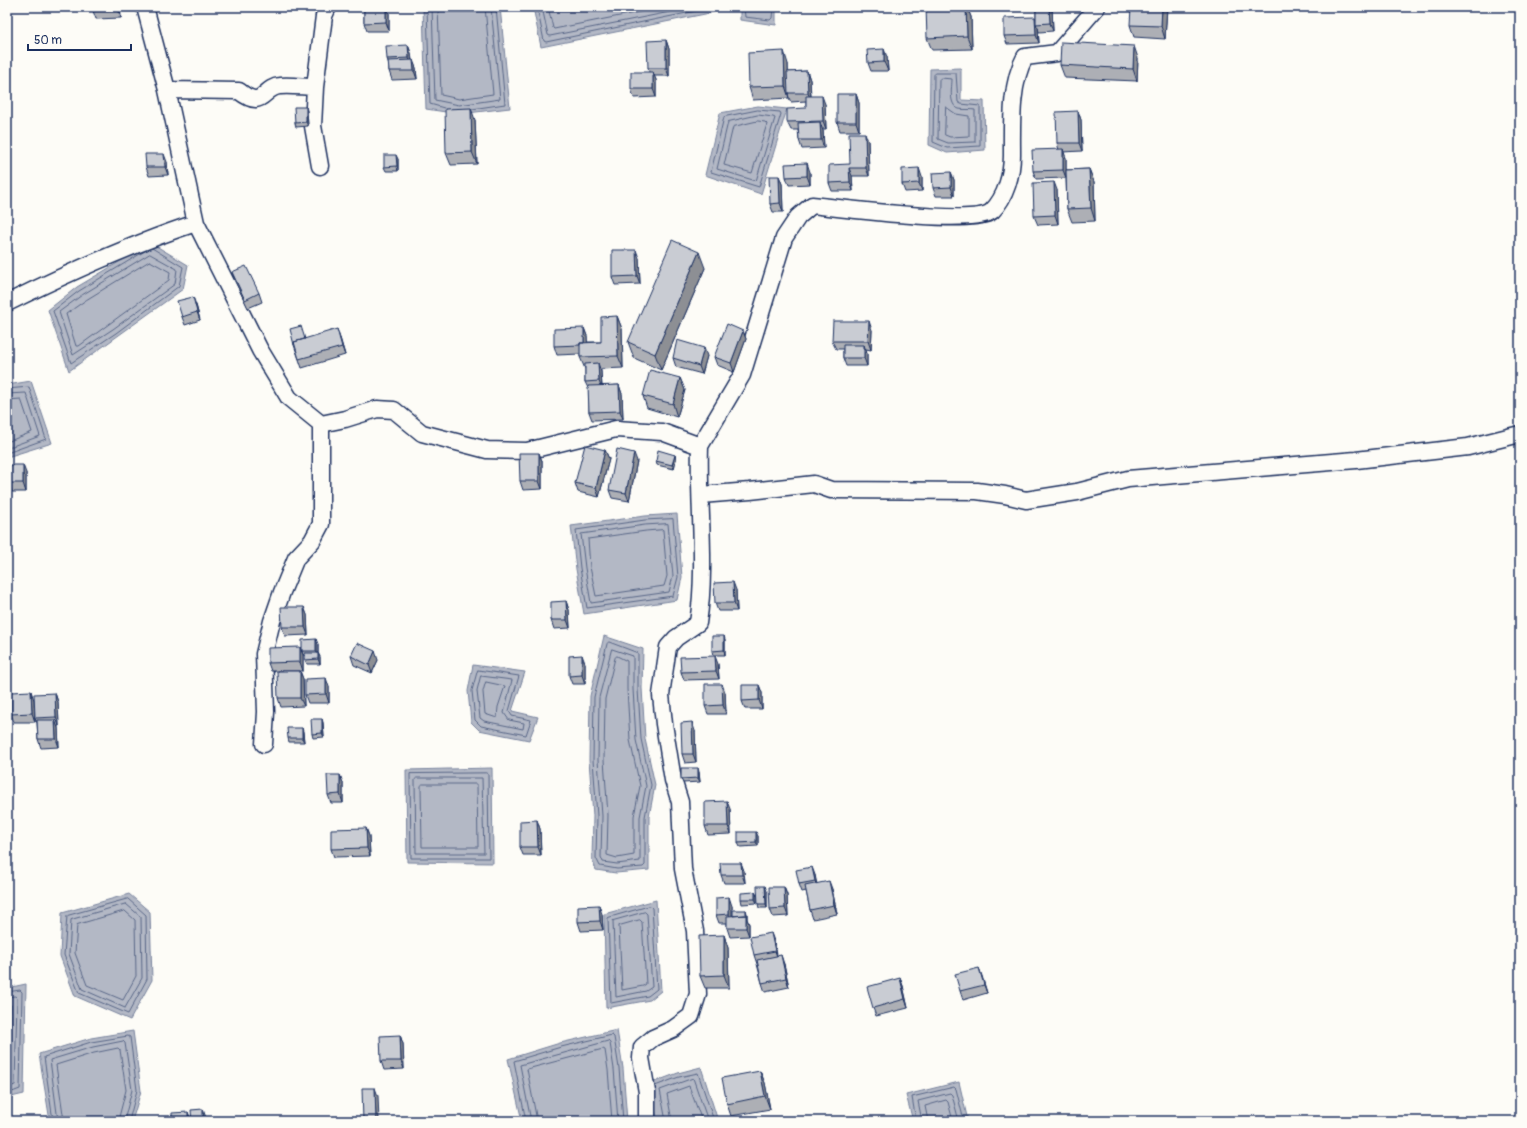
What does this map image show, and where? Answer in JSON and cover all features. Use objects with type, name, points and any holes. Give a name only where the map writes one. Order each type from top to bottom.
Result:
[{"type":"street","points":[[145,7],[166,90],[196,223],[260,350],[289,398],[321,424]]},
{"type":"street","points":[[320,166],[313,126],[315,88],[324,16],[328,7]]},
{"type":"street","points":[[647,1121],[647,1092],[641,1058],[642,1047],[653,1038],[673,1029],[691,1016],[698,994],[695,931],[683,869],[680,802],[673,780],[661,695],[668,647],[676,638],[698,624],[701,602],[700,446],[742,375],[784,238],[798,217],[812,205],[920,216],[980,216],[992,212],[1004,195],[1012,169],[1012,121],[1018,69],[1025,57],[1057,53],[1097,7]]},
{"type":"street","points":[[166,90],[239,91],[248,98],[258,98],[278,86],[315,88]]},
{"type":"street","points":[[7,303],[53,280],[156,236],[196,223]]},
{"type":"street","points":[[321,424],[345,419],[377,409],[394,410],[422,433],[487,450],[527,451],[616,429],[662,432],[700,446]]},
{"type":"street","points":[[264,744],[266,712],[264,654],[272,621],[296,558],[312,541],[322,524],[321,424]]},
{"type":"street","points":[[701,495],[750,492],[814,484],[831,490],[976,491],[1005,494],[1026,500],[1077,492],[1128,479],[1356,460],[1461,448],[1520,434]]},
{"type":"water","points":[[423,7],[500,7],[510,108],[459,114],[426,109]]},
{"type":"water","points":[[533,7],[725,8],[710,13],[541,47]]},
{"type":"water","points":[[740,7],[781,7],[776,10],[776,25],[740,20]]},
{"type":"water","points":[[961,68],[961,100],[984,101],[985,150],[947,153],[929,145],[930,69]]},
{"type":"water","points":[[758,106],[787,109],[761,194],[705,175],[720,113]]},
{"type":"water","points":[[151,243],[188,265],[183,289],[69,371],[48,310],[77,287]]},
{"type":"water","points":[[31,381],[52,443],[7,457],[7,385]]},
{"type":"water","points":[[677,514],[682,577],[677,600],[584,614],[576,569],[571,526],[645,516]]},
{"type":"water","points":[[604,636],[643,649],[642,688],[645,739],[655,785],[649,817],[649,870],[616,873],[596,870],[592,859],[593,816],[589,760],[590,696]]},
{"type":"water","points":[[473,665],[525,672],[512,711],[538,717],[529,740],[479,730],[471,722],[468,691]]},
{"type":"water","points":[[492,768],[493,863],[407,862],[406,770]]},
{"type":"water","points":[[129,894],[150,912],[152,980],[130,1020],[75,996],[60,956],[62,913]]},
{"type":"water","points":[[656,900],[661,991],[650,1000],[606,1008],[604,914]]},
{"type":"water","points":[[26,984],[24,1094],[7,1098],[7,988]]},
{"type":"water","points":[[617,1030],[623,1068],[627,1121],[522,1121],[508,1059],[560,1043]]},
{"type":"water","points":[[133,1031],[141,1091],[132,1121],[50,1121],[39,1054],[91,1038]]},
{"type":"water","points":[[701,1067],[718,1121],[658,1121],[649,1084],[678,1073]]},
{"type":"water","points":[[959,1082],[968,1121],[913,1121],[906,1095]]},
{"type":"building","points":[[93,7],[118,7],[118,9],[93,11]]},
{"type":"building","points":[[364,7],[386,7],[386,22],[364,23]]},
{"type":"building","points":[[926,7],[966,7],[967,36],[927,38]]},
{"type":"building","points":[[1036,7],[1049,7],[1050,23],[1036,24]]},
{"type":"building","points":[[1131,7],[1162,7],[1161,26],[1130,25]]},
{"type":"building","points":[[1035,17],[1036,35],[1004,36],[1004,18]]},
{"type":"building","points":[[666,40],[666,68],[648,68],[647,41]]},
{"type":"building","points":[[1061,42],[1134,46],[1133,69],[1060,65]]},
{"type":"building","points":[[408,45],[409,58],[387,59],[386,46]]},
{"type":"building","points":[[884,49],[884,62],[868,63],[867,50]]},
{"type":"building","points":[[784,51],[785,86],[749,87],[748,53]]},
{"type":"building","points":[[413,60],[414,71],[389,71],[388,61]]},
{"type":"building","points":[[807,71],[808,93],[788,93],[787,72]]},
{"type":"building","points":[[631,72],[653,72],[653,89],[631,89]]},
{"type":"building","points":[[837,94],[856,94],[856,122],[837,122]]},
{"type":"building","points":[[806,96],[822,96],[823,121],[787,122],[787,109],[806,108]]},
{"type":"building","points":[[294,107],[306,107],[306,122],[295,123]]},
{"type":"building","points":[[471,108],[472,152],[446,153],[445,109]]},
{"type":"building","points":[[1078,111],[1079,143],[1057,143],[1056,112]]},
{"type":"building","points":[[820,122],[821,140],[799,140],[798,123]]},
{"type":"building","points":[[849,133],[865,133],[866,168],[849,168],[850,182],[829,183],[829,165],[850,164]]},
{"type":"building","points":[[1063,149],[1063,170],[1033,171],[1032,150]]},
{"type":"building","points":[[145,154],[164,154],[165,167],[146,167]]},
{"type":"building","points":[[384,155],[396,155],[397,166],[384,167]]},
{"type":"building","points":[[807,163],[807,176],[786,177],[785,164]]},
{"type":"building","points":[[919,168],[919,183],[902,184],[902,169]]},
{"type":"building","points":[[1089,169],[1091,208],[1067,209],[1066,170]]},
{"type":"building","points":[[951,172],[951,187],[933,188],[932,173]]},
{"type":"building","points":[[769,176],[779,176],[780,203],[770,204]]},
{"type":"building","points":[[1054,182],[1055,215],[1034,216],[1033,183]]},
{"type":"building","points":[[672,240],[699,252],[655,354],[628,342]]},
{"type":"building","points":[[612,250],[636,250],[637,276],[612,277]]},
{"type":"building","points":[[246,266],[259,293],[245,300],[232,272]]},
{"type":"building","points":[[193,297],[197,312],[182,317],[177,301]]},
{"type":"building","points":[[617,316],[618,356],[580,357],[580,343],[601,342],[601,317]]},
{"type":"building","points":[[833,321],[869,321],[868,341],[832,341]]},
{"type":"building","points":[[727,324],[743,331],[731,363],[714,357]]},
{"type":"building","points":[[301,326],[305,339],[294,342],[294,345],[290,329]]},
{"type":"building","points":[[584,328],[584,343],[580,343],[580,345],[554,346],[554,329]]},
{"type":"building","points":[[337,329],[342,347],[299,359],[294,342]]},
{"type":"building","points":[[677,340],[704,348],[699,366],[673,358]]},
{"type":"building","points":[[843,345],[864,345],[864,358],[843,358]]},
{"type":"building","points":[[598,363],[599,381],[585,382],[585,364]]},
{"type":"building","points":[[650,370],[680,378],[673,404],[643,396]]},
{"type":"building","points":[[619,385],[620,411],[589,412],[588,386]]},
{"type":"building","points":[[585,445],[605,450],[596,488],[575,483]]},
{"type":"building","points":[[617,449],[634,453],[626,493],[609,490]]},
{"type":"building","points":[[658,450],[675,455],[672,465],[656,461]]},
{"type":"building","points":[[519,453],[539,453],[539,481],[520,481]]},
{"type":"building","points":[[9,465],[23,465],[23,483],[9,483]]},
{"type":"building","points":[[733,582],[734,603],[715,603],[714,583]]},
{"type":"building","points":[[566,601],[567,620],[551,620],[551,602]]},
{"type":"building","points":[[281,607],[304,607],[305,627],[282,627]]},
{"type":"building","points":[[712,636],[724,636],[724,650],[712,651]]},
{"type":"building","points":[[316,639],[316,651],[302,651],[302,640]]},
{"type":"building","points":[[357,643],[375,651],[369,665],[351,656]]},
{"type":"building","points":[[300,647],[300,662],[268,663],[268,648]]},
{"type":"building","points":[[305,653],[318,653],[318,659],[305,660]]},
{"type":"building","points":[[582,655],[582,675],[569,676],[569,656]]},
{"type":"building","points":[[715,656],[716,671],[681,672],[680,657]]},
{"type":"building","points":[[277,671],[300,671],[300,698],[278,698]]},
{"type":"building","points":[[326,678],[326,694],[305,695],[305,679]]},
{"type":"building","points":[[705,684],[722,684],[723,705],[705,706]]},
{"type":"building","points":[[742,685],[759,685],[759,700],[742,701]]},
{"type":"building","points":[[31,691],[32,713],[11,714],[11,692]]},
{"type":"building","points":[[55,693],[56,717],[35,718],[34,694]]},
{"type":"building","points":[[311,719],[322,719],[322,733],[312,734]]},
{"type":"building","points":[[37,720],[55,720],[56,739],[38,739]]},
{"type":"building","points":[[692,722],[693,754],[682,754],[681,723]]},
{"type":"building","points":[[287,728],[302,728],[302,738],[288,738]]},
{"type":"building","points":[[681,768],[698,768],[698,778],[681,779]]},
{"type":"building","points":[[327,775],[340,775],[340,794],[328,795]]},
{"type":"building","points":[[727,801],[728,826],[705,826],[705,802]]},
{"type":"building","points":[[537,820],[538,847],[520,847],[520,821]]},
{"type":"building","points":[[366,828],[367,848],[331,849],[331,829]]},
{"type":"building","points":[[738,832],[756,832],[756,842],[738,843]]},
{"type":"building","points":[[720,863],[741,863],[742,875],[721,875]]},
{"type":"building","points":[[812,867],[815,881],[799,884],[796,870]]},
{"type":"building","points":[[829,881],[834,905],[810,910],[805,886]]},
{"type":"building","points":[[757,886],[765,886],[766,904],[758,904]]},
{"type":"building","points":[[769,887],[784,887],[785,908],[770,909]]},
{"type":"building","points":[[755,892],[755,899],[741,899],[741,893]]},
{"type":"building","points":[[729,897],[729,914],[716,915],[716,898]]},
{"type":"building","points":[[599,905],[600,921],[578,922],[578,906]]},
{"type":"building","points":[[733,910],[746,910],[746,915],[733,916]]},
{"type":"building","points":[[746,915],[746,928],[727,928],[727,916]]},
{"type":"building","points":[[771,933],[775,951],[754,955],[750,937]]},
{"type":"building","points":[[724,935],[724,975],[700,976],[699,936]]},
{"type":"building","points":[[781,955],[786,978],[762,983],[757,960]]},
{"type":"building","points":[[979,968],[984,985],[960,991],[955,974]]},
{"type":"building","points":[[900,978],[905,999],[873,1008],[867,987]]},
{"type":"building","points":[[400,1035],[401,1061],[381,1061],[380,1036]]},
{"type":"building","points":[[760,1071],[765,1096],[727,1104],[722,1078]]},
{"type":"building","points":[[362,1088],[375,1088],[376,1121],[363,1121]]},
{"type":"building","points":[[203,1109],[203,1121],[192,1121],[191,1110]]},
{"type":"building","points":[[188,1112],[188,1120],[172,1121],[172,1113]]}]
